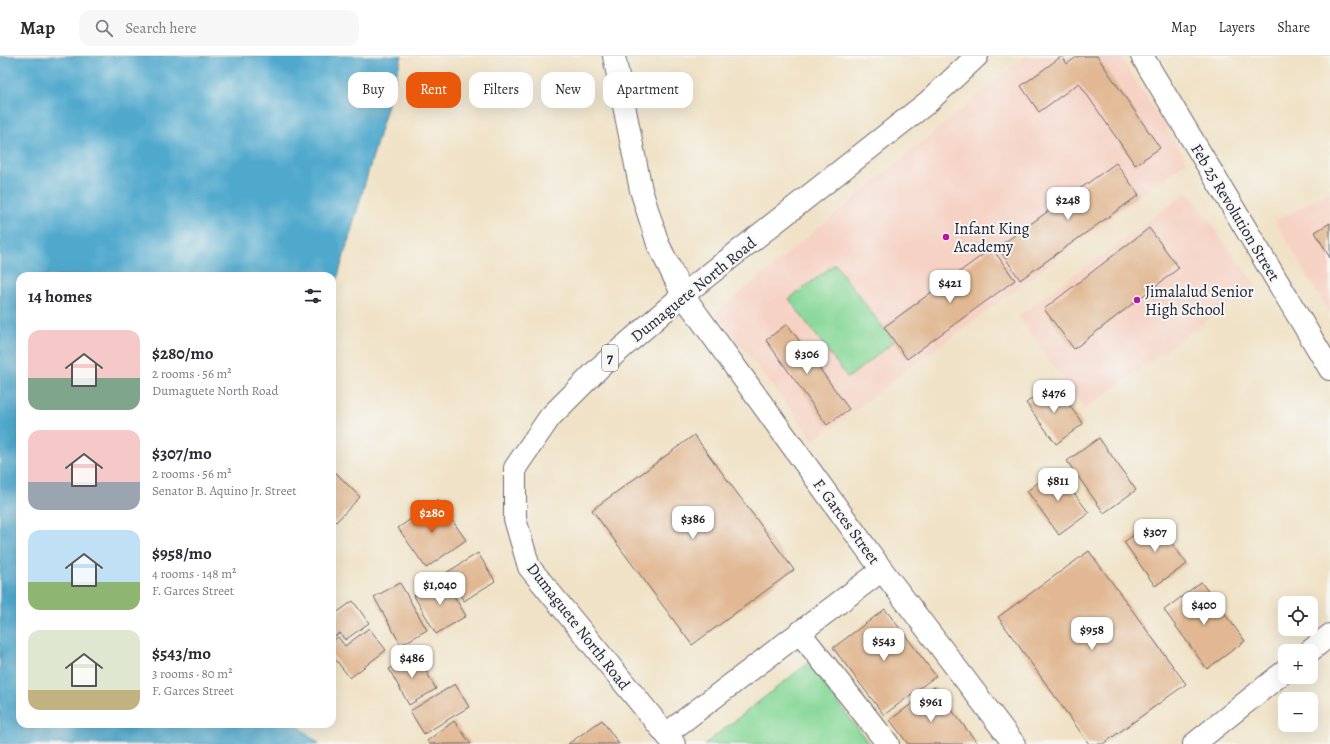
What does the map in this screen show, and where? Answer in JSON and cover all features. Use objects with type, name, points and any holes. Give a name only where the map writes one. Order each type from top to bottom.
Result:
[{"type":"main road","name":"F. Garces Street","points":[[614,56],[641,190],[658,244],[683,296],[882,570],[1014,744]]},
{"type":"main road","name":"Dumaguete North Road","points":[[670,739],[529,567],[514,519],[515,468],[550,417],[600,367],[683,296],[928,102],[977,56]]},
{"type":"main road","name":"Feb 25 Revolution Street","points":[[1142,56],[1330,369]]},
{"type":"main road","points":[[670,739],[800,632],[882,570]]},
{"type":"main road","points":[[800,632],[888,744]]},
{"type":"main road","points":[[1318,645],[1330,635]]},
{"type":"main road","points":[[1194,744],[1278,677]]},
{"type":"shaded area","name":"Infant King Academy","points":[[1026,56],[1120,56],[1187,161],[814,440],[716,313]]},
{"type":"shaded area","name":"Jimalalud Senior High School","points":[[1188,192],[1255,285],[1085,409],[1018,316]]},
{"type":"shaded area","points":[[1330,192],[1330,314],[1275,221]]},
{"type":"green space","points":[[835,264],[894,342],[848,378],[789,299]]},
{"type":"green space","points":[[808,663],[869,744],[705,744]]},
{"type":"water","points":[[0,56],[402,56],[397,72],[348,72],[348,108],[387,108],[336,283],[336,272],[16,272],[16,728],[301,728],[320,744],[0,744]]},
{"type":"building","points":[[1062,56],[1067,64],[1078,56],[1097,56],[1160,148],[1135,165],[1079,83],[1039,112],[1021,86]]},
{"type":"building","points":[[1116,163],[1139,195],[1020,280],[998,247]]},
{"type":"building","points":[[1330,223],[1330,258],[1315,232]]},
{"type":"building","points":[[1149,228],[1179,268],[1074,349],[1044,309]]},
{"type":"building","points":[[992,248],[1015,280],[907,359],[884,327]]},
{"type":"building","points":[[787,324],[849,409],[827,425],[766,340]]},
{"type":"building","points":[[1053,383],[1083,424],[1056,444],[1026,403]]},
{"type":"building","points":[[694,435],[794,570],[692,645],[592,510]]},
{"type":"building","points":[[1099,438],[1136,490],[1104,513],[1067,461]]},
{"type":"building","points":[[1056,469],[1089,513],[1059,535],[1027,491]]},
{"type":"building","points":[[336,473],[360,497],[336,522]]},
{"type":"building","points":[[438,500],[466,540],[426,568],[398,528]]},
{"type":"building","points":[[1155,520],[1187,564],[1155,586],[1124,542]]},
{"type":"building","points":[[1089,551],[1186,684],[1103,744],[1089,744],[998,617]]},
{"type":"building","points":[[478,553],[495,581],[464,601],[446,573]]},
{"type":"building","points":[[444,579],[466,616],[436,634],[414,596]]},
{"type":"building","points":[[1201,582],[1245,641],[1207,669],[1164,610]]},
{"type":"building","points":[[400,583],[427,630],[401,645],[374,597]]},
{"type":"building","points":[[353,601],[369,623],[345,640],[340,633],[336,636],[336,613]]},
{"type":"building","points":[[885,609],[936,676],[884,715],[833,648]]},
{"type":"building","points":[[369,628],[386,650],[350,678],[336,660],[336,638],[338,637],[345,646]]},
{"type":"building","points":[[416,653],[436,689],[409,705],[389,669]]},
{"type":"building","points":[[455,684],[469,707],[424,734],[410,711]]},
{"type":"building","points":[[934,687],[978,744],[908,744],[890,720]]},
{"type":"building","points":[[602,720],[619,744],[568,744]]},
{"type":"building","points":[[454,721],[471,744],[430,744],[427,741]]},
{"type":"place","name":"Infant King Academy","points":[[946,237]]},
{"type":"place","name":"Jimalalud Senior High School","points":[[1137,300]]}]
